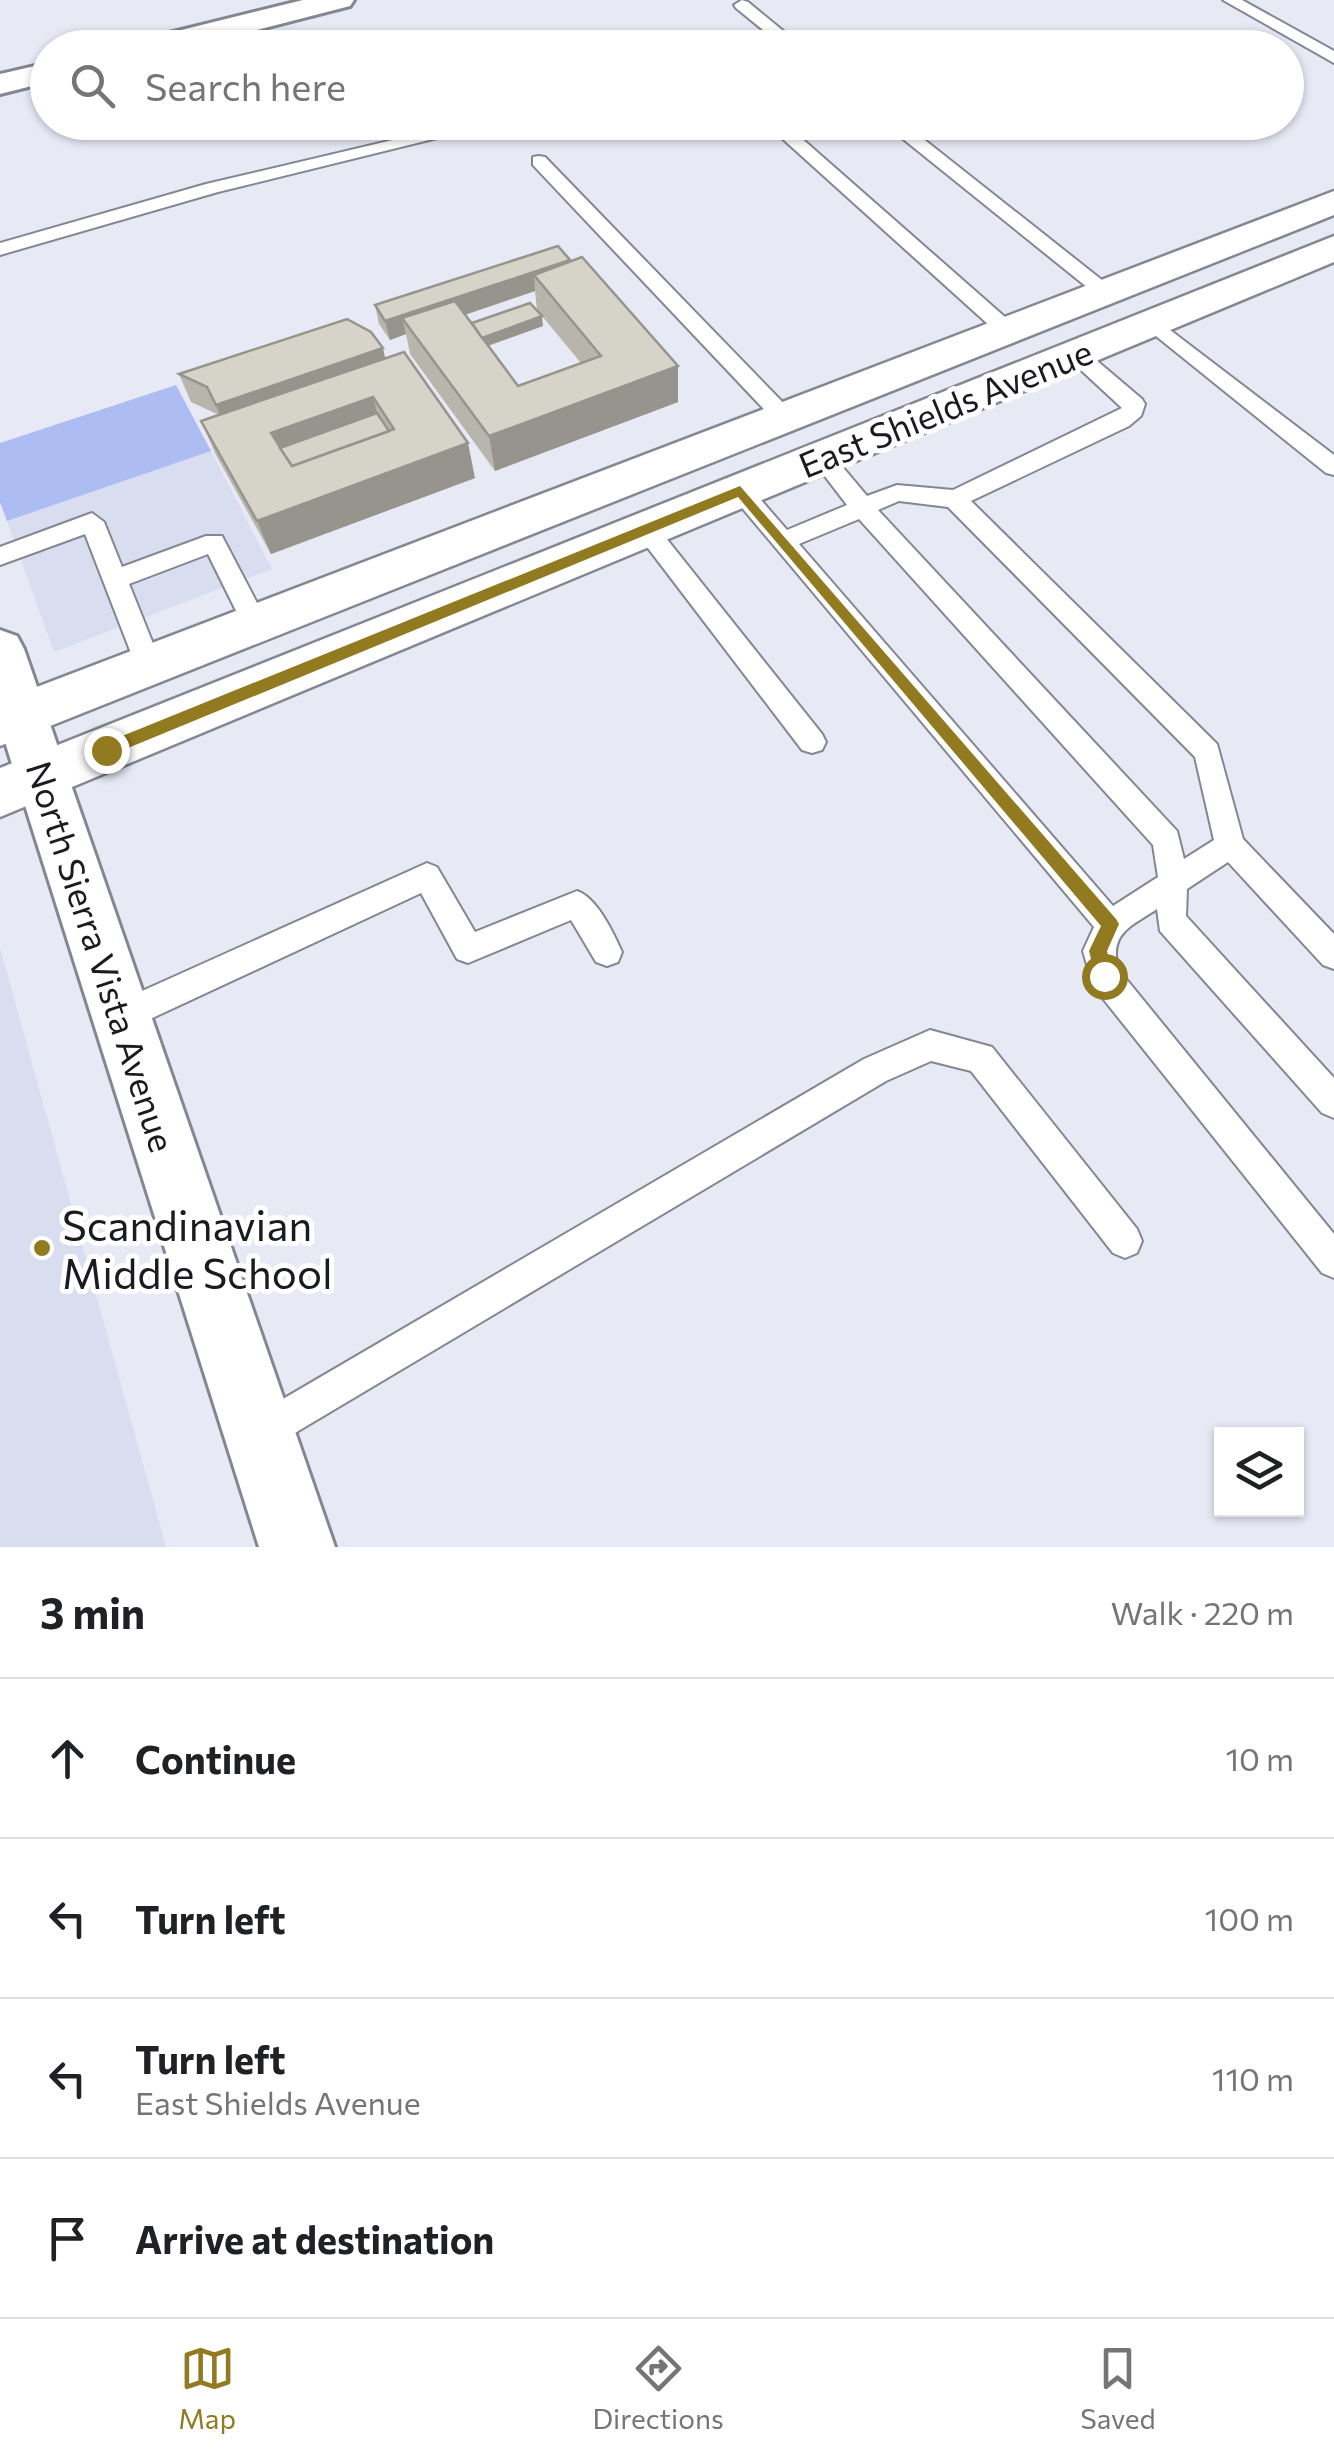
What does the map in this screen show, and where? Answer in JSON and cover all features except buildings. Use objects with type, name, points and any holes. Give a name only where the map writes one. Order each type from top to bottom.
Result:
[{"type":"main road","name":"East Shields Avenue","points":[[11,720],[1334,202]]},
{"type":"main road","name":"East Shields Avenue","points":[[21,784],[1334,248]]},
{"type":"main road","points":[[822,458],[825,428],[888,395],[981,358],[1008,342],[1007,330]]},
{"type":"street","points":[[220,30],[339,0]]},
{"type":"street","points":[[0,84],[30,76]]},
{"type":"street","name":"North Sierra Vista Avenue","points":[[0,649],[21,784],[122,1016],[298,1547]]},
{"type":"lane","points":[[1231,0],[1284,30]]},
{"type":"lane","points":[[742,5],[773,30]]},
{"type":"lane","points":[[1304,41],[1334,58]]},
{"type":"lane","points":[[0,248],[213,188],[417,140]]},
{"type":"lane","points":[[792,140],[1007,330]]},
{"type":"lane","points":[[913,140],[1104,292]]},
{"type":"lane","points":[[539,161],[784,418]]},
{"type":"lane","points":[[1152,322],[1334,467]]},
{"type":"lane","points":[[786,540],[897,494],[955,499],[1121,421],[1134,404],[1076,354]]},
{"type":"lane","points":[[822,458],[862,508],[1167,840],[1173,881],[1171,921],[1334,1102]]},
{"type":"lane","points":[[740,491],[786,540],[1110,924]]},
{"type":"lane","points":[[955,499],[1208,752],[1230,845],[1334,955]]},
{"type":"lane","points":[[0,556],[92,522],[149,666]]},
{"type":"lane","points":[[646,530],[812,742]]},
{"type":"lane","points":[[116,579],[214,542],[255,624]]},
{"type":"lane","points":[[1230,845],[1110,924],[1098,951],[1104,976],[1334,1261]]},
{"type":"lane","points":[[122,1016],[427,876],[468,948],[578,904],[607,952]]},
{"type":"lane","points":[[260,1433],[875,1070],[930,1045],[981,1058],[1125,1241]]},
{"type":"shaded area","points":[[176,385],[211,451],[7,521],[0,502],[0,443]]},
{"type":"shaded area","points":[[211,451],[272,569],[54,652],[7,521]]},
{"type":"shaded area","name":"Scandinavian Middle School","points":[[0,948],[166,1547],[0,1547]]},
{"type":"place","name":"Scandinavian Middle School","points":[[42,1248]]},
{"type":"route","points":[[106,750],[740,491],[786,540],[1110,924],[1098,951],[1104,976]]}]
